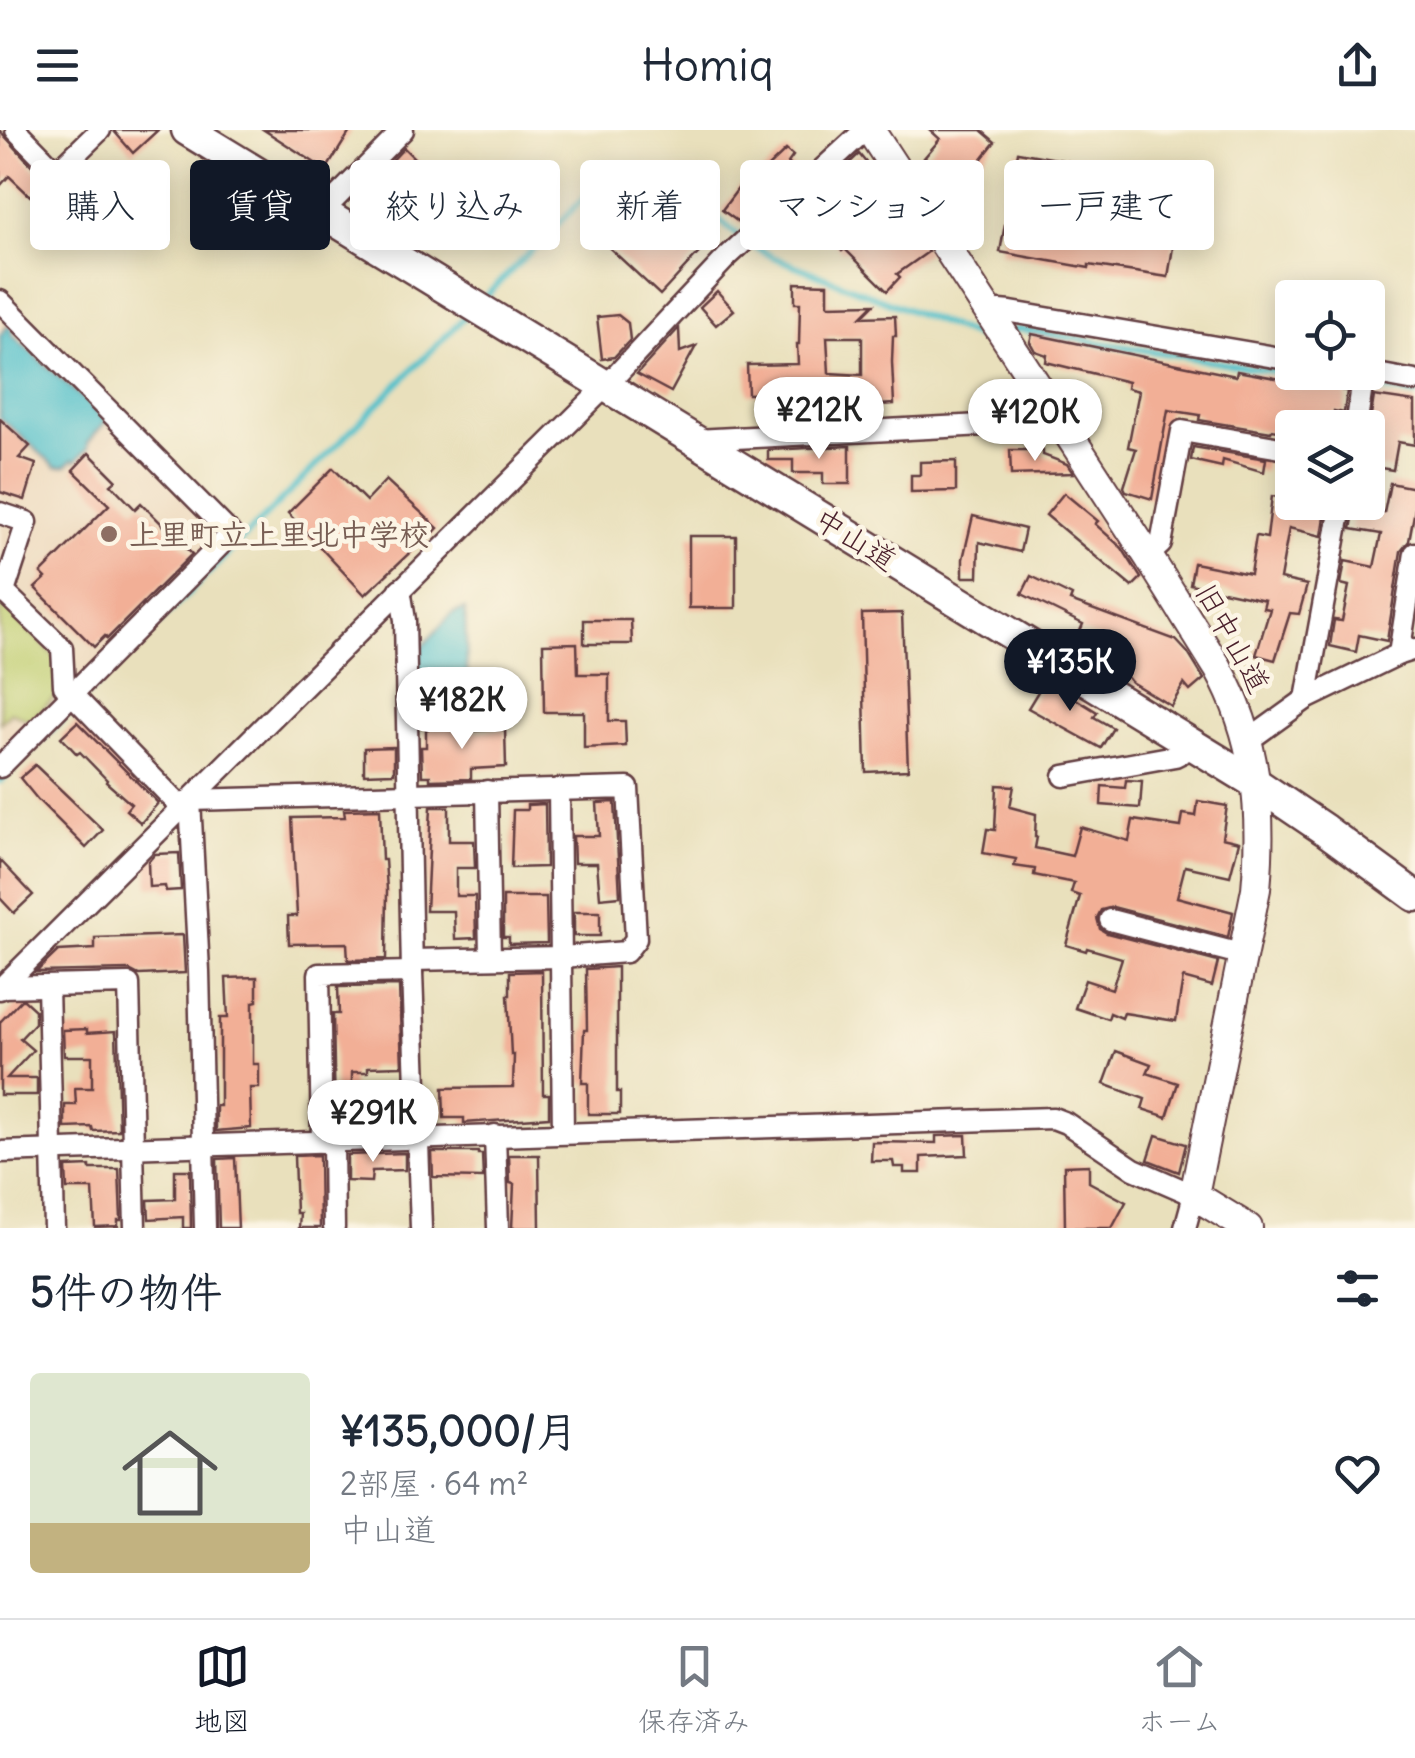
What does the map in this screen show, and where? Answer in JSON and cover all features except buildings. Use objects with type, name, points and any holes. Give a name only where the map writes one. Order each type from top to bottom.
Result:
[{"type":"highway","name":"中山道","points":[[188,130],[237,160]]},
{"type":"highway","name":"中山道","points":[[330,217],[1257,784],[1415,896]]},
{"type":"main road","name":"旧中山道","points":[[868,130],[1148,556],[1229,687],[1249,740],[1257,784],[1256,888],[1194,1195]]},
{"type":"main road","points":[[1194,1195],[1248,1228]]},
{"type":"street","points":[[16,130],[57,172],[100,130]]},
{"type":"street","points":[[330,204],[403,130]]},
{"type":"street","points":[[1,988],[604,387],[727,257],[868,130]]},
{"type":"street","points":[[0,301],[231,534],[77,700],[0,767]]},
{"type":"street","points":[[999,328],[1000,311],[1010,312],[1275,357]]},
{"type":"street","points":[[1385,376],[1415,381]]},
{"type":"street","points":[[694,440],[1041,422],[1056,416]]},
{"type":"street","points":[[1148,556],[1161,544],[1182,432],[1275,447]]},
{"type":"street","points":[[0,513],[26,522],[4,592],[62,648],[64,686],[185,804],[198,972],[205,1228]]},
{"type":"street","points":[[1306,699],[1339,520]]},
{"type":"street","points":[[1249,740],[1306,699],[1407,652],[1415,553]]},
{"type":"street","points":[[400,589],[421,1228]]},
{"type":"street","points":[[1064,776],[1176,756],[1193,747]]},
{"type":"street","points":[[185,804],[628,788],[636,939],[626,952],[490,957],[318,974],[334,1228]]},
{"type":"street","points":[[558,789],[564,1133]]},
{"type":"street","points":[[488,791],[490,957]]},
{"type":"street","points":[[1110,920],[1244,955]]},
{"type":"street","points":[[1,988],[129,984],[135,1228]]},
{"type":"street","points":[[48,986],[54,1228]]},
{"type":"street","points":[[0,1152],[1053,1118],[1066,1122],[1148,1177],[1194,1195],[1185,1228]]},
{"type":"street","points":[[495,1136],[498,1228]]},
{"type":"shaded area","name":"上里町立上里北中学校","points":[[0,309],[217,528],[219,539],[0,760]]},
{"type":"green space","points":[[0,601],[56,657],[58,694],[30,721],[11,712],[0,723]]},
{"type":"water","points":[[8,326],[13,330],[11,334],[107,420],[88,442],[88,448],[66,466],[56,467],[0,418],[0,335]]},
{"type":"water","points":[[465,609],[469,719],[418,721],[415,655],[452,613]]},
{"type":"waterway","points":[[482,300],[596,186],[647,175],[681,186],[726,226],[773,257],[985,340],[997,336]]},
{"type":"waterway","points":[[0,781],[470,312]]},
{"type":"waterway","points":[[1009,332],[1018,329],[1415,395]]},
{"type":"place","name":"上里町立上里北中学校","points":[[109,534]]}]
